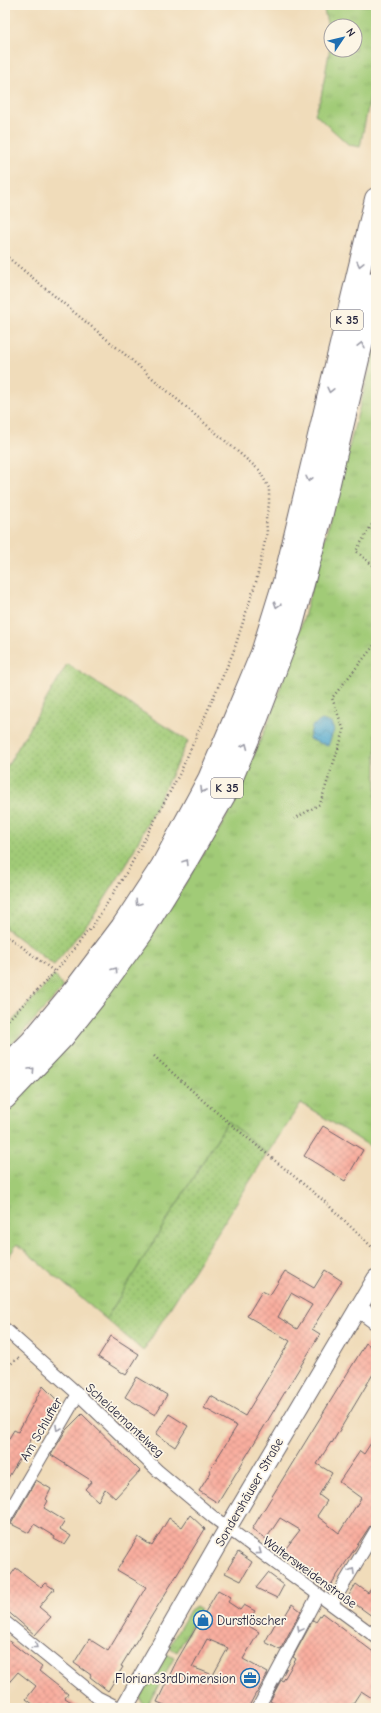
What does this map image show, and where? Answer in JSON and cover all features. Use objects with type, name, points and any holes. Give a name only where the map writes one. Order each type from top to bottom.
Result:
[{"type":"highway","name":"K 35","points":[[5,1068],[32,1041],[76,988],[122,927],[162,866],[210,778],[262,653],[284,582],[376,199]]},
{"type":"highway","name":"K 35","points":[[5,1098],[63,1037],[94,998],[142,932],[188,858],[225,794],[257,718],[291,628],[321,518],[376,282]]},
{"type":"street","name":"Sondershäuser Straße","points":[[127,1707],[228,1529],[376,1278]]},
{"type":"street","points":[[358,1308],[376,1321]]},
{"type":"street","name":"Scheidemantelweg","points":[[5,1330],[78,1394],[157,1470],[228,1529]]},
{"type":"street","name":"Am Schlufter","points":[[5,1519],[78,1394]]},
{"type":"street","name":"Waltersweidenstraße","points":[[228,1529],[376,1637]]},
{"type":"street","points":[[332,1604],[376,1530]]},
{"type":"street","points":[[258,1708],[318,1595]]},
{"type":"street","points":[[5,1622],[98,1697],[127,1707]]},
{"type":"path","points":[[5,254],[127,356],[259,470],[269,488],[269,505],[266,517],[268,532],[256,582],[246,615],[233,653],[180,773],[128,870],[94,924],[55,972],[5,1023]]},
{"type":"path","points":[[376,518],[356,551],[376,568]]},
{"type":"path","points":[[294,819],[320,804],[344,731],[332,698],[376,643]]},
{"type":"path","points":[[5,934],[55,972]]},
{"type":"path","points":[[154,1056],[209,1106],[325,1202],[376,1251]]},
{"type":"path","points":[[5,1368],[29,1350]]},
{"type":"green space","points":[[323,5],[376,5],[375,73],[360,147],[349,145],[315,114],[321,97],[328,58],[363,58],[363,18],[326,18]]},
{"type":"green space","points":[[376,345],[376,1150],[301,1103],[267,1154],[228,1121],[106,1319],[17,1244],[5,1262],[5,1107],[156,929],[224,822],[269,721],[304,617]]},
{"type":"green space","points":[[67,664],[188,741],[127,864],[93,917],[54,965],[5,928],[5,770]]},
{"type":"green space","points":[[55,975],[63,988],[5,1052],[5,1029]]},
{"type":"green space","points":[[228,1121],[267,1154],[143,1351],[106,1319]]},
{"type":"green space","points":[[196,1606],[201,1609],[177,1652],[169,1647],[190,1610]]},
{"type":"green space","points":[[165,1653],[174,1658],[147,1706],[142,1703],[140,1697]]},
{"type":"water","points":[[322,720],[331,723],[334,730],[328,746],[309,739],[312,726]]},
{"type":"building","points":[[323,1126],[363,1150],[345,1181],[304,1156]]},
{"type":"building","points":[[325,1270],[342,1281],[312,1329],[320,1334],[218,1503],[199,1491],[211,1472],[209,1471],[237,1426],[204,1408],[211,1396],[245,1416],[290,1341],[247,1316],[262,1291],[270,1295],[285,1271],[314,1288]],"holes":[[[291,1293],[312,1305],[297,1329],[278,1317]]]},
{"type":"building","points":[[111,1336],[139,1354],[126,1375],[98,1357]]},
{"type":"building","points":[[366,1343],[376,1350],[376,1369],[332,1443],[331,1442],[317,1464],[332,1473],[319,1495],[327,1501],[317,1516],[339,1533],[361,1498],[339,1482],[360,1451],[364,1454],[376,1435],[376,1523],[370,1526],[330,1586],[283,1552],[300,1530],[280,1518],[266,1539],[252,1529]]},
{"type":"building","points":[[137,1377],[167,1395],[155,1415],[125,1397]]},
{"type":"building","points":[[43,1386],[59,1402],[47,1425],[41,1423],[5,1483],[5,1445],[14,1430],[18,1432]]},
{"type":"building","points":[[82,1414],[140,1471],[115,1498],[105,1489],[98,1501],[85,1489],[92,1481],[51,1455],[66,1430]]},
{"type":"building","points":[[169,1414],[188,1426],[175,1447],[156,1434]]},
{"type":"building","points":[[36,1480],[51,1489],[46,1499],[48,1501],[44,1508],[65,1521],[60,1529],[71,1536],[65,1545],[54,1539],[55,1537],[34,1524],[29,1533],[11,1524]]},
{"type":"building","points":[[190,1515],[205,1529],[121,1666],[123,1667],[108,1691],[90,1677],[91,1675],[74,1663],[89,1639],[108,1651],[146,1587],[117,1570],[138,1537],[152,1546],[169,1518],[182,1527]]},
{"type":"building","points":[[238,1552],[252,1562],[241,1581],[225,1573]]},
{"type":"building","points":[[16,1568],[41,1587],[45,1583],[54,1589],[39,1607],[51,1617],[35,1635],[5,1609],[5,1583]]},
{"type":"building","points":[[268,1573],[284,1585],[277,1598],[256,1588]]},
{"type":"building","points":[[376,1582],[376,1619],[347,1598],[356,1584],[368,1593]]},
{"type":"building","points":[[218,1590],[231,1597],[228,1602],[240,1610],[244,1605],[255,1611],[247,1625],[259,1632],[243,1659],[268,1673],[248,1708],[172,1708],[157,1702],[176,1662]],"holes":[[[207,1639],[228,1648],[213,1675],[192,1667]]]},
{"type":"building","points":[[292,1604],[301,1611],[280,1650],[265,1642],[276,1622],[280,1624]]},
{"type":"building","points":[[322,1613],[376,1654],[376,1691],[372,1698],[361,1691],[350,1708],[282,1708],[270,1701],[281,1680],[283,1681],[296,1659],[293,1657],[313,1620],[316,1622]]},
{"type":"building","points":[[5,1638],[42,1667],[39,1671],[68,1694],[65,1698],[81,1708],[38,1708],[26,1699],[36,1686],[18,1672],[5,1687]]},
{"type":"place","name":"Durstlöscher","points":[[203,1620]]},
{"type":"place","name":"Florians3rdDimension","points":[[250,1678]]}]
